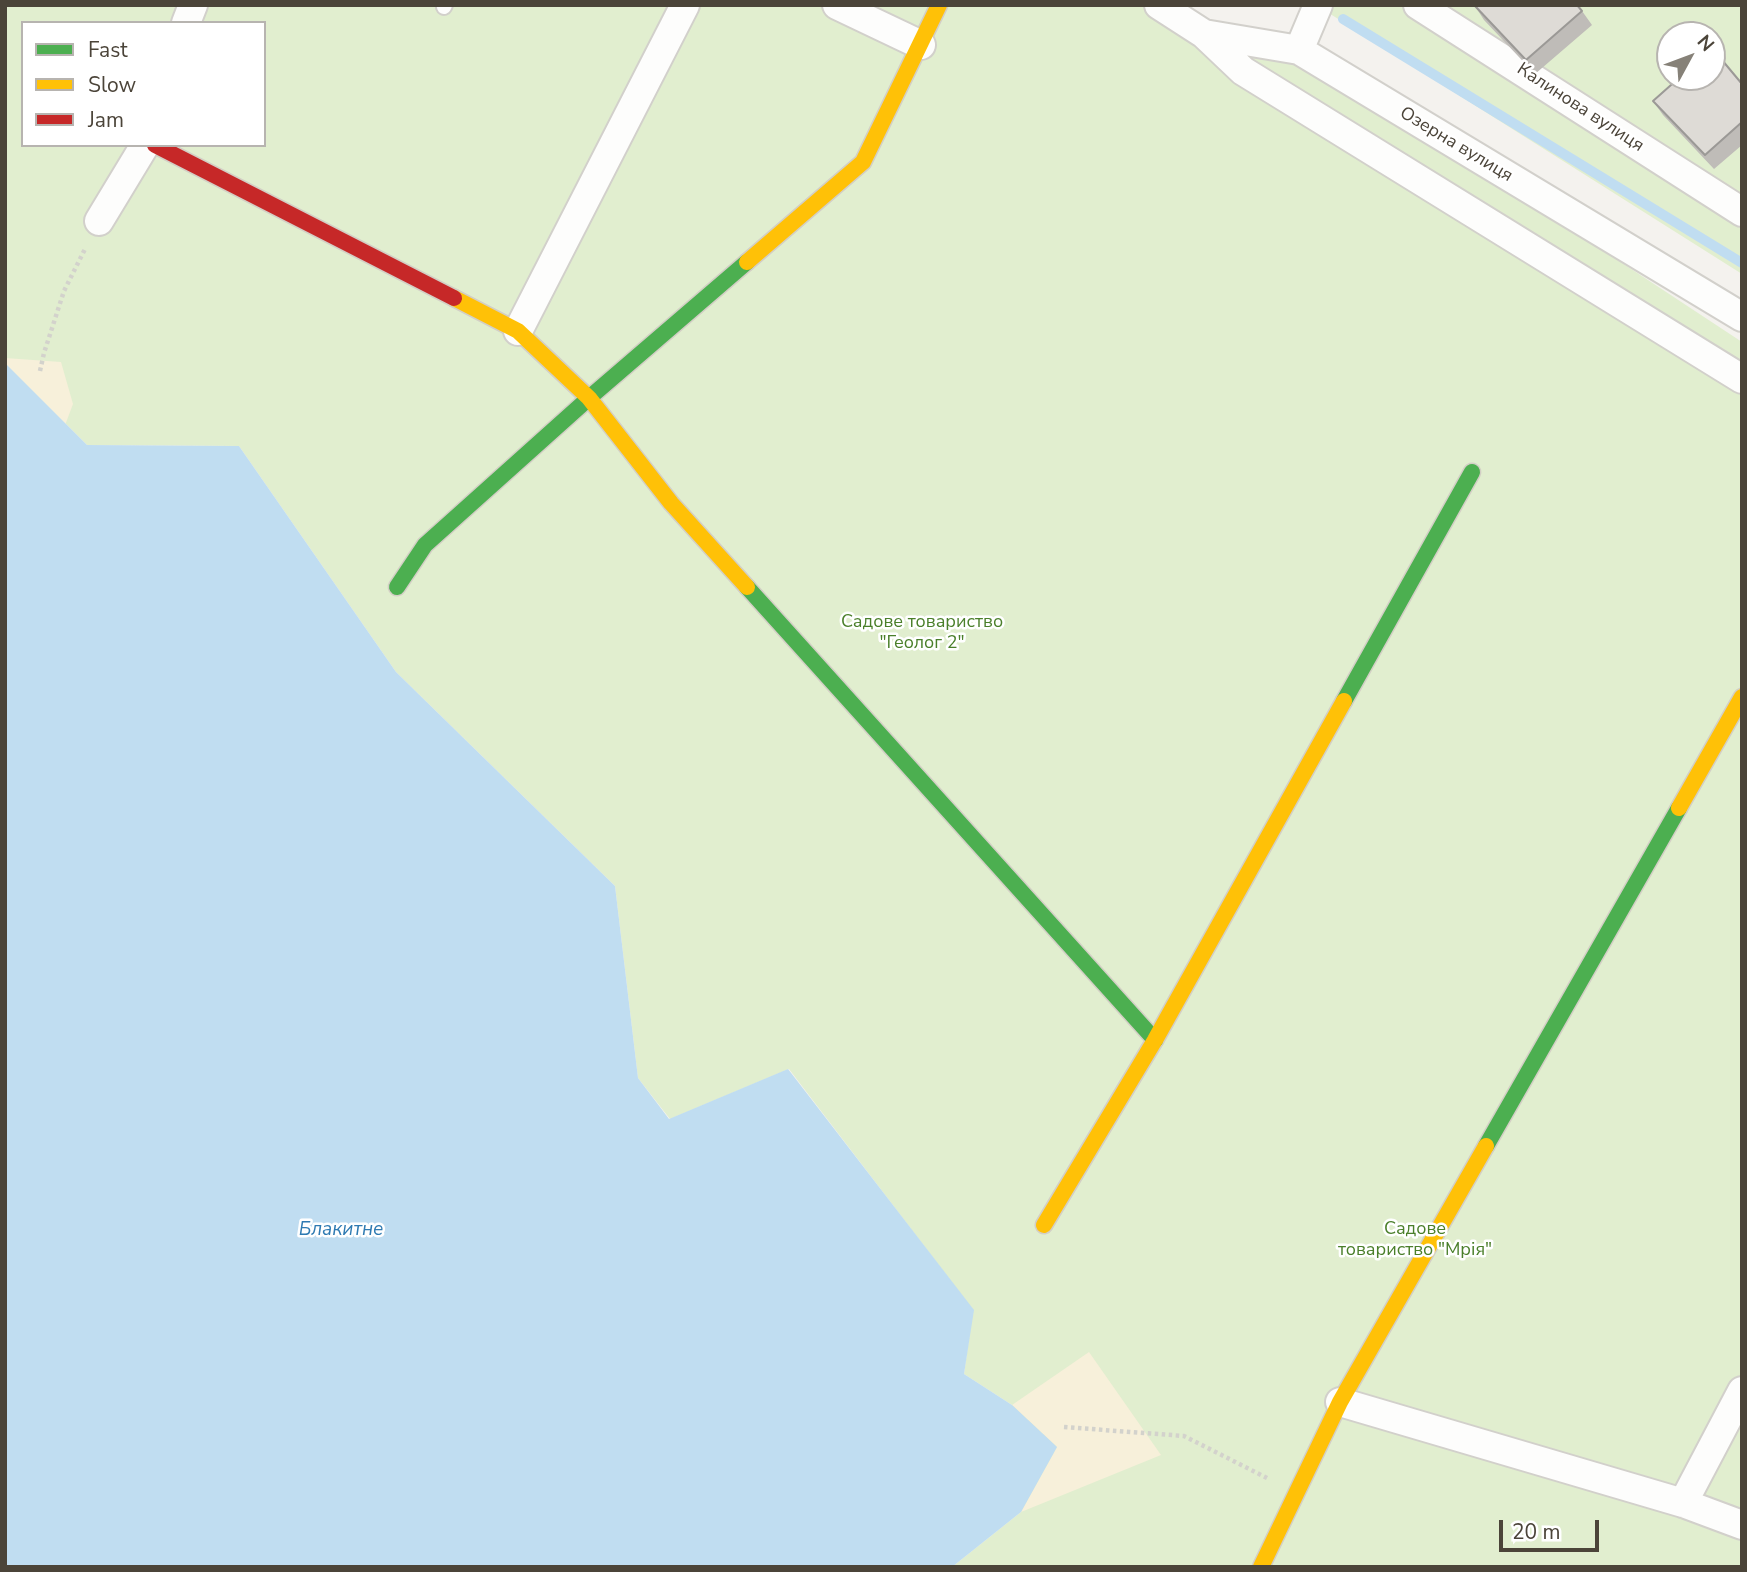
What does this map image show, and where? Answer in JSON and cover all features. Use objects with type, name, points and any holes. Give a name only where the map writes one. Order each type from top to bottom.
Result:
[{"type":"street","points":[[518,331],[685,5]]},
{"type":"street","points":[[837,5],[921,45]]},
{"type":"street","points":[[397,587],[425,545],[589,398],[863,162],[939,5]]},
{"type":"street","name":"Озерна вулиця","points":[[1160,5],[1204,34],[1299,50],[1742,317]]},
{"type":"street","points":[[1299,50],[1318,5]]},
{"type":"street","name":"Калинова вулиця","points":[[1418,5],[1742,212]]},
{"type":"street","points":[[1204,34],[1242,71],[1742,379]]},
{"type":"street","points":[[99,221],[144,147]]},
{"type":"street","points":[[160,147],[518,331],[589,398],[671,503],[1155,1040]]},
{"type":"street","points":[[1044,1224],[1155,1040],[1472,471]]},
{"type":"street","points":[[1261,1567],[1340,1402],[1742,697]]},
{"type":"street","points":[[1684,1503],[1742,1391]]},
{"type":"street","points":[[1340,1402],[1684,1503],[1742,1525]]},
{"type":"path","points":[[40,371],[64,291],[99,221]]},
{"type":"path","points":[[1064,1427],[1184,1436],[1297,1493]]},
{"type":"green space","points":[[5,5],[193,5],[187,21],[21,21],[21,147],[266,147],[266,21],[189,21],[194,5],[1159,5],[1299,50],[1742,342],[1742,1567],[952,1567],[1021,1512],[1012,1405],[964,1374],[973,1310],[789,1069],[670,1119],[638,1078],[615,886],[396,672],[239,446],[87,445],[5,363]]},
{"type":"green space","points":[[1316,5],[1742,5],[1742,274]]},
{"type":"sand","points":[[5,358],[61,362],[73,404],[61,436],[5,389]]},
{"type":"sand","points":[[1089,1352],[1161,1455],[1021,1512],[1057,1447],[1012,1405]]},
{"type":"water","name":"Блакитне","points":[[5,363],[87,445],[239,446],[396,672],[615,886],[638,1078],[669,1119],[788,1069],[974,1310],[964,1374],[1012,1405],[1057,1447],[1021,1512],[952,1567],[5,1567]]},
{"type":"building","points":[[1475,5],[1577,5],[1582,11],[1526,60]]},
{"type":"building","points":[[1726,65],[1742,84],[1742,122],[1705,155],[1653,101],[1664,91],[1726,91]]},
{"type":"waterway","points":[[1343,19],[1742,263]]},
{"type":"traffic: fast","points":[[397,587],[425,545],[589,398],[747,262]]},
{"type":"traffic: fast","points":[[1344,701],[1472,472]]},
{"type":"traffic: fast","points":[[747,587],[1155,1040]]},
{"type":"traffic: fast","points":[[1486,1146],[1679,808]]},
{"type":"traffic: slow","points":[[747,262],[863,162],[939,5]]},
{"type":"traffic: slow","points":[[454,298],[518,331],[589,398],[671,503],[747,587]]},
{"type":"traffic: slow","points":[[1679,808],[1742,697]]},
{"type":"traffic: slow","points":[[1044,1225],[1155,1040],[1344,701]]},
{"type":"traffic: slow","points":[[1261,1567],[1340,1402],[1486,1146]]},
{"type":"traffic: jam","points":[[159,147],[454,298]]},
{"type":"park label","name":"Садове товариство \"Геолог 2\"","points":[[922,633]]},
{"type":"park label","name":"Садове товариство \"Мрія\"","points":[[1415,1240]]}]
